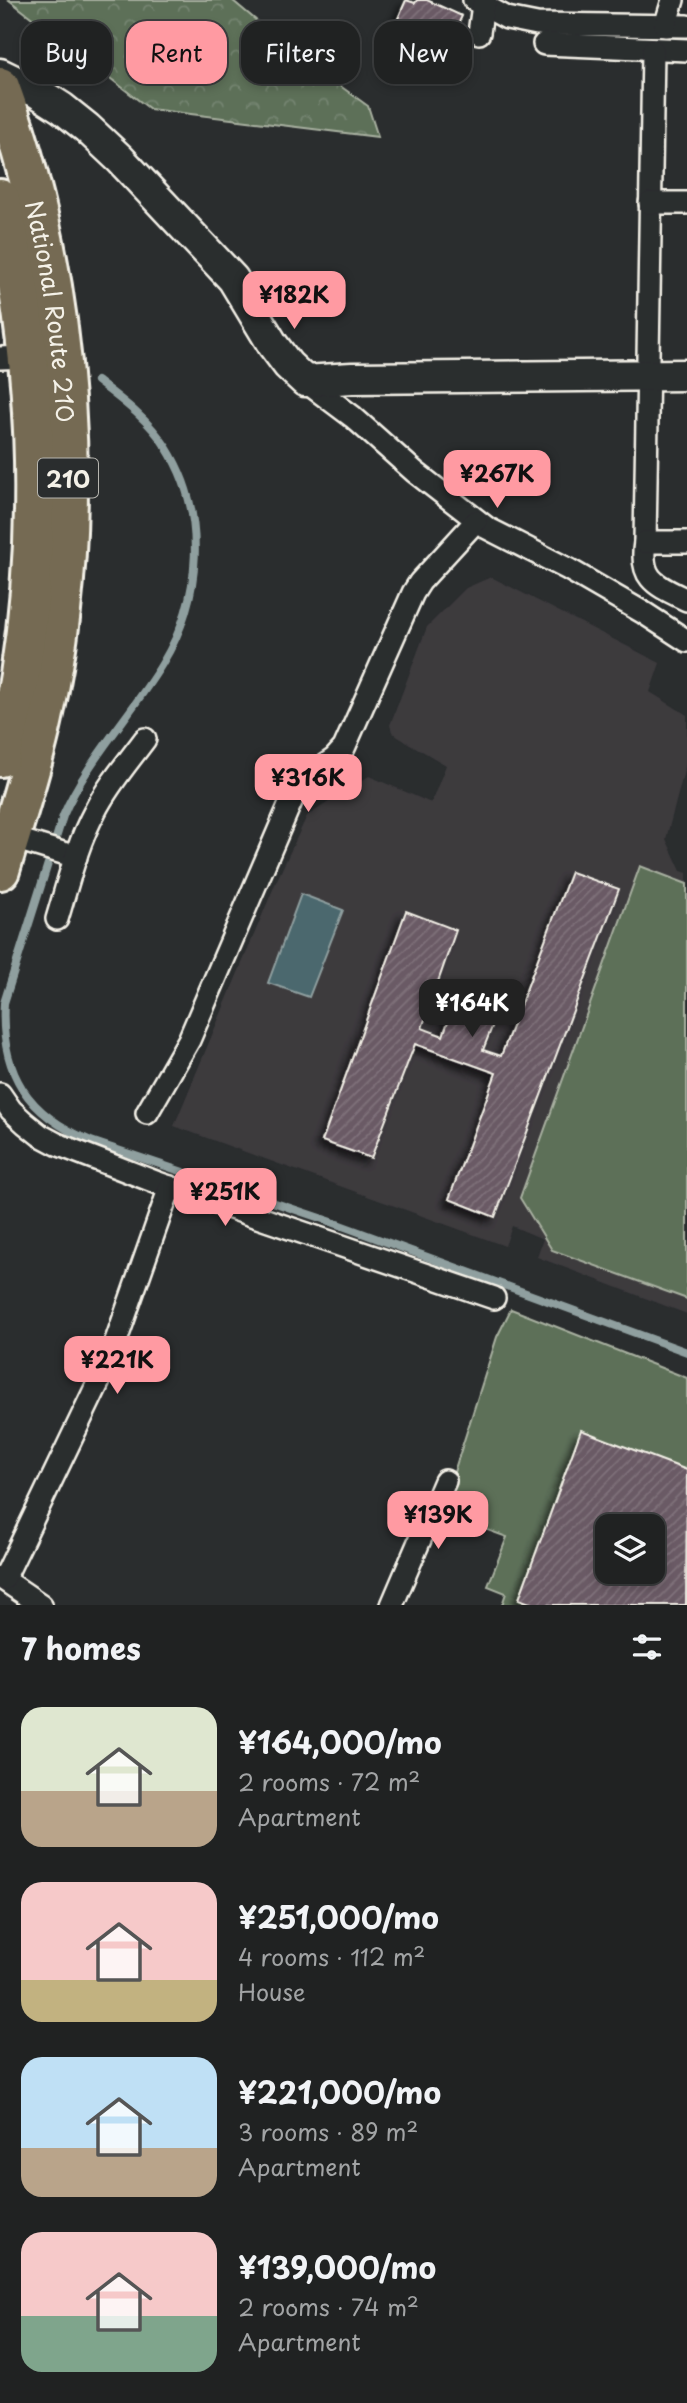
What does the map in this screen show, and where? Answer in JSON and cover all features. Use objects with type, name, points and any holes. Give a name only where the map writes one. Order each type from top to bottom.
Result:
[{"type":"highway","name":"National Route 210","points":[[0,87],[22,157],[46,253],[61,348],[68,458],[67,530],[54,656],[44,717],[15,850]]},
{"type":"highway","name":"National Route 210","points":[[0,199],[16,271],[13,357],[33,416],[33,552],[20,677],[0,757]]},
{"type":"street","points":[[665,26],[673,0]]},
{"type":"street","points":[[479,33],[481,2],[507,18],[537,24],[687,26]]},
{"type":"street","points":[[544,44],[687,50]]},
{"type":"street","points":[[653,50],[645,542],[642,561],[649,578],[663,589],[687,600]]},
{"type":"street","points":[[0,74],[62,108],[120,159],[233,279],[288,365],[353,417],[415,472],[477,521],[592,583],[687,641]]},
{"type":"street","points":[[650,203],[687,203]]},
{"type":"street","points":[[305,381],[352,378],[687,375]]},
{"type":"street","points":[[147,1113],[189,1040],[299,783],[340,754],[413,593],[477,521]]},
{"type":"street","points":[[645,542],[687,542]]},
{"type":"street","points":[[57,919],[68,855],[108,788],[145,739]]},
{"type":"street","points":[[15,850],[68,855]]},
{"type":"street","points":[[0,1094],[11,1110],[40,1135],[57,1144],[170,1187],[494,1298]]},
{"type":"street","points":[[41,1605],[2,1578],[110,1358],[170,1187]]},
{"type":"street","points":[[392,1605],[445,1481]]},
{"type":"shaded area","points":[[491,577],[660,663],[650,692],[687,715],[687,760],[666,839],[681,871],[687,873],[687,1314],[537,1257],[543,1239],[512,1226],[505,1246],[174,1126],[276,882],[307,816],[369,776],[431,803],[446,765],[398,737],[392,732],[390,725],[427,627],[466,588]]},
{"type":"green space","points":[[9,0],[232,0],[257,21],[241,21],[241,84],[337,84],[368,106],[378,137],[150,109],[112,80],[112,21],[36,21]]},
{"type":"green space","points":[[640,866],[687,884],[687,1299],[552,1250],[520,1198]]},
{"type":"green space","points":[[511,1309],[687,1378],[687,1605],[502,1605],[506,1593],[488,1586],[507,1537],[441,1513],[497,1337]]},
{"type":"water","points":[[301,894],[343,910],[309,997],[268,983]]},
{"type":"building","points":[[406,0],[415,3],[417,0],[427,0],[462,16],[460,21],[397,21]]},
{"type":"building","points":[[571,872],[619,889],[495,1217],[449,1199],[496,1073],[415,1044],[371,1158],[322,1141],[406,911],[456,930],[422,1028],[443,1036],[458,993],[499,1009],[483,1050],[501,1056]]},
{"type":"building","points":[[581,1430],[687,1470],[686,1605],[535,1605],[519,1599]]},
{"type":"waterway","points":[[97,381],[152,428],[166,447],[180,473],[189,500],[195,556],[192,584],[175,639],[150,683],[96,758],[63,816],[4,1003],[7,1051],[22,1089],[50,1118],[91,1141],[329,1221],[687,1352]]}]
